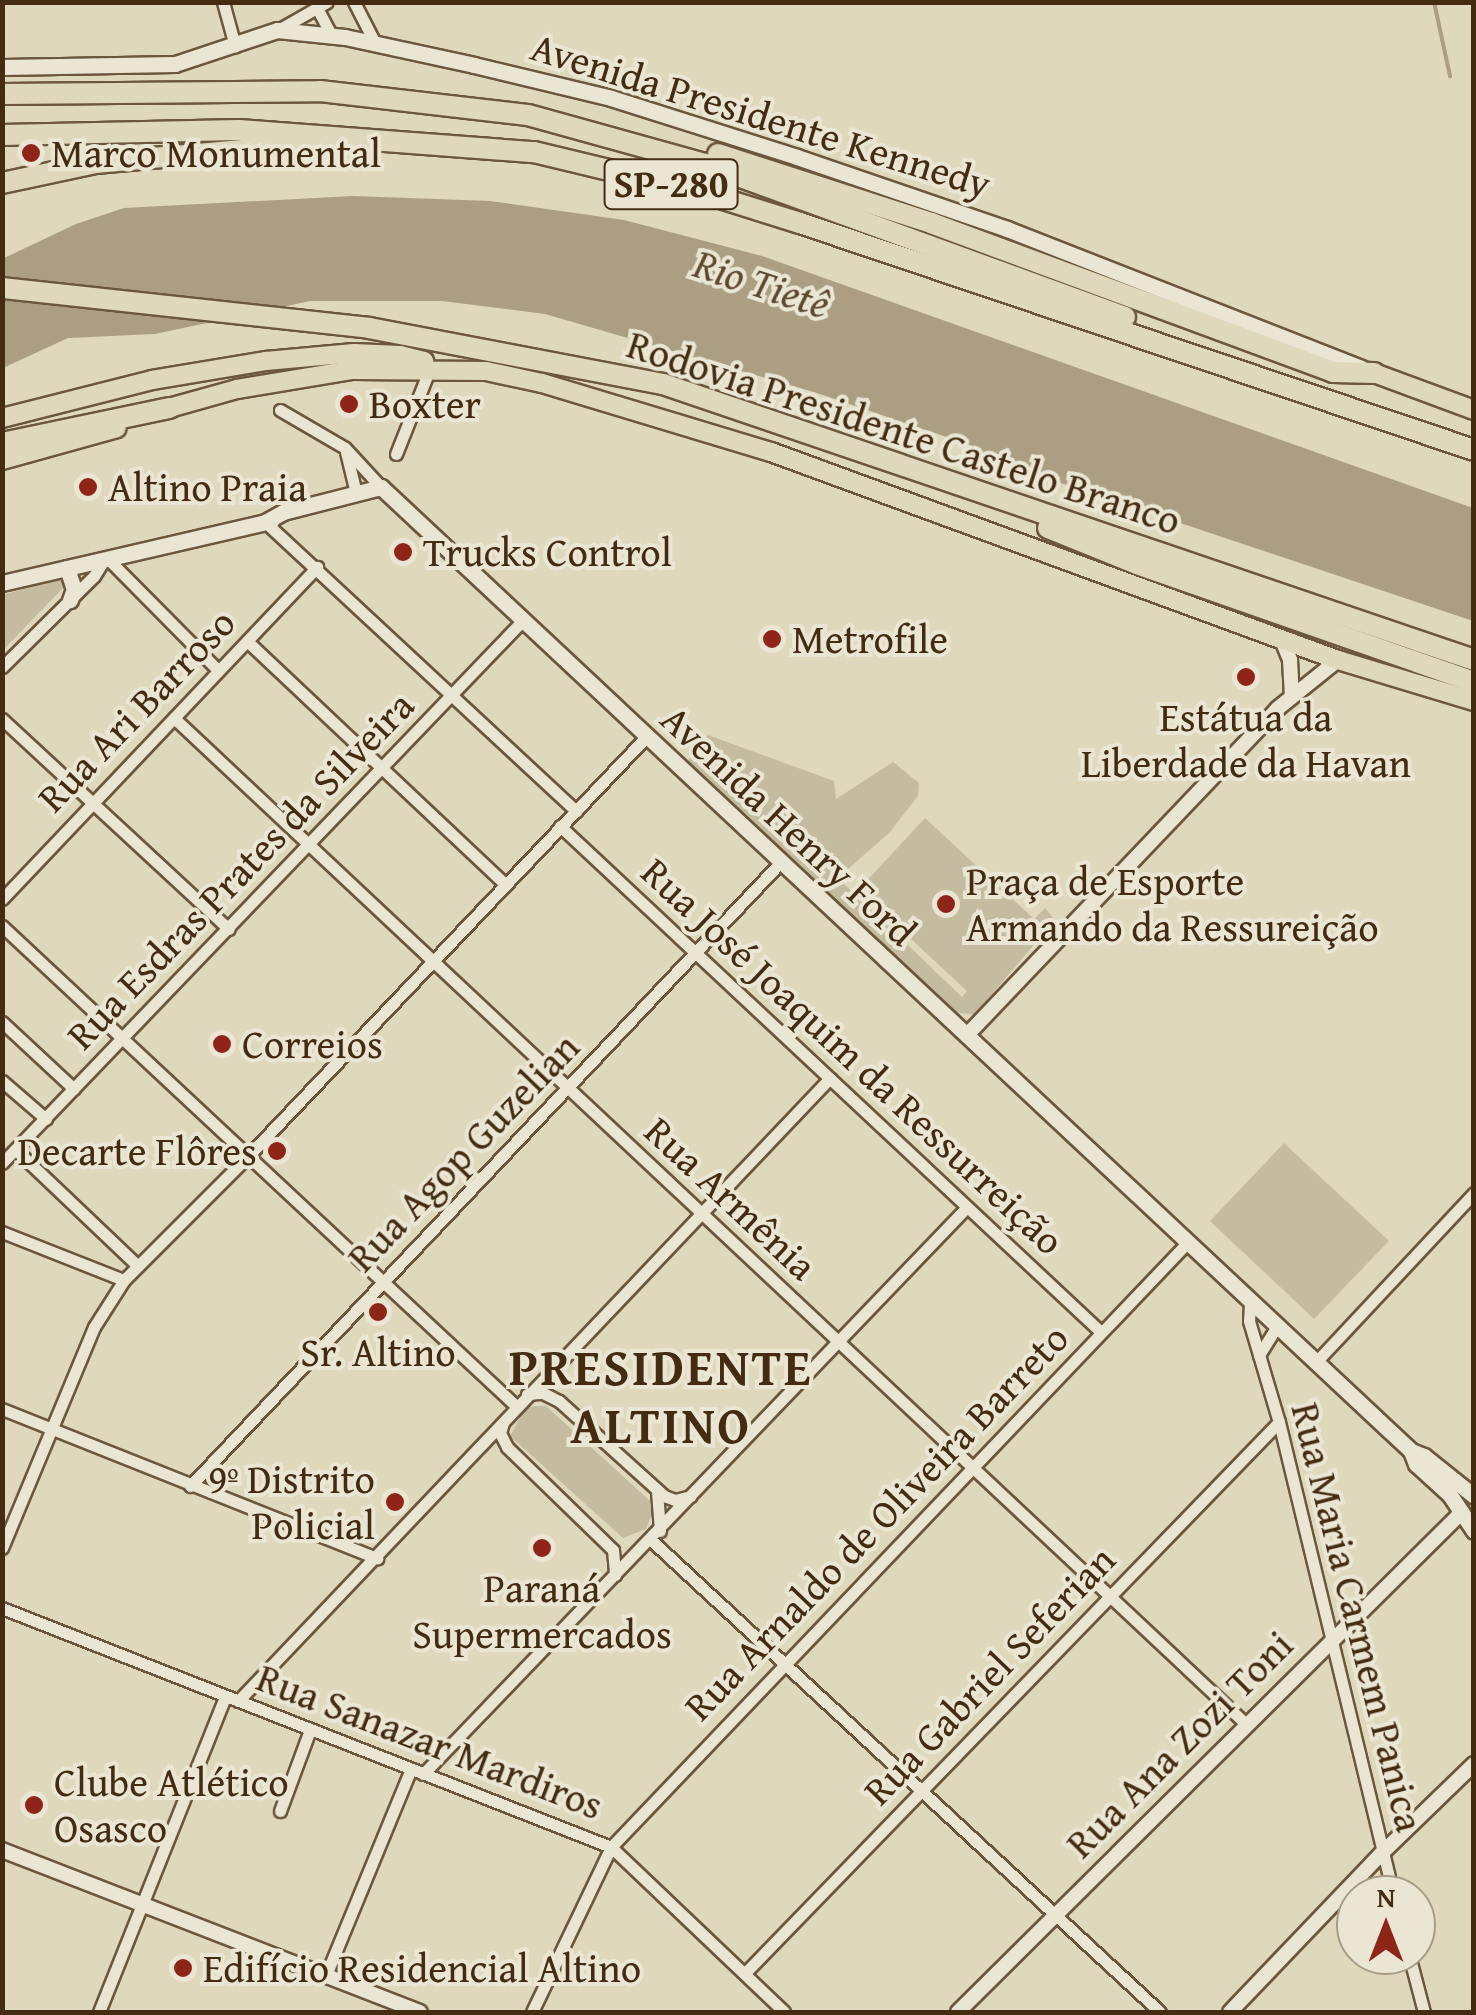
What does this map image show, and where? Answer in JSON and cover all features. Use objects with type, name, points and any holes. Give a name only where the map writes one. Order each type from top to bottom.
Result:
[{"type":"highway","points":[[2,94],[258,89],[363,93],[506,111],[705,164],[970,257],[1134,320],[1173,346]]},
{"type":"highway","points":[[570,125],[592,122],[742,161],[946,228],[1332,372],[1374,373]]},
{"type":"highway","name":"SP-280","points":[[2,135],[239,130],[387,138],[534,152],[701,192],[1173,346],[1474,450]]},
{"type":"highway","points":[[2,183],[96,164],[387,138]]},
{"type":"highway","name":"Rodovia Presidente Castelo Branco","points":[[2,288],[368,328],[628,376],[753,412],[1474,660]]},
{"type":"highway","points":[[2,443],[169,408]]},
{"type":"highway","points":[[994,498],[1030,520],[1137,564],[1474,682]]},
{"type":"main road","name":"Avenida Presidente Kennedy","points":[[2,67],[156,66],[188,62],[278,30],[375,43],[611,98],[797,157],[1006,229],[1474,410]]},
{"type":"main road","points":[[2,418],[79,397],[293,358],[390,354],[418,358],[434,368]]},
{"type":"main road","points":[[2,460],[120,427],[169,408],[306,376],[434,368],[486,371],[651,412],[1020,542],[1338,660],[1474,701]]},
{"type":"main road","points":[[266,522],[283,512],[356,493],[385,490]]},
{"type":"main road","points":[[2,583],[266,522],[385,490]]},
{"type":"main road","name":"Avenida Henry Ford","points":[[385,490],[1410,1451],[1416,1464],[1450,1494],[1470,1524]]},
{"type":"main road","points":[[68,568],[74,589],[70,600]]},
{"type":"main road","name":"Avenida Henry Ford","points":[[1410,1451],[1424,1456],[1474,1496]]},
{"type":"street","points":[[223,2],[235,46]]},
{"type":"street","points":[[354,2],[375,43]]},
{"type":"street","points":[[278,30],[322,5],[330,34]]},
{"type":"street","points":[[396,454],[434,368]]},
{"type":"street","name":"Avenida Henry Ford","points":[[280,410],[345,448],[385,490]]},
{"type":"street","points":[[345,448],[356,493]]},
{"type":"street","points":[[266,522],[576,810]]},
{"type":"street","points":[[2,667],[106,559],[218,670]]},
{"type":"street","name":"Rua Ari Barroso","points":[[2,898],[317,567]]},
{"type":"street","name":"Rua Esdras Prates da Silveira","points":[[2,1164],[522,620]]},
{"type":"street","points":[[1282,640],[1290,660],[1292,695]]},
{"type":"street","points":[[247,641],[505,884]]},
{"type":"street","points":[[966,1035],[1292,695],[1338,660]]},
{"type":"street","name":"Rua Armênia","points":[[174,718],[1246,1724]]},
{"type":"street","points":[[2,719],[229,929]]},
{"type":"street","points":[[2,1548],[94,1328],[124,1280],[248,1156],[431,959],[647,736]]},
{"type":"street","name":"Rua José Joaquim da Ressurreição","points":[[560,826],[965,1209],[1101,1332]]},
{"type":"street","name":"Rua Agop Guzelian","points":[[190,1486],[782,862]]},
{"type":"street","points":[[2,926],[516,1406]]},
{"type":"street","points":[[2,1022],[74,1089]]},
{"type":"street","points":[[99,2012],[140,1905],[232,1699],[377,1558],[527,1394],[703,1216],[830,1078]]},
{"type":"street","points":[[2,1081],[46,1119]]},
{"type":"street","points":[[16,1150],[138,1266]]},
{"type":"street","points":[[1315,1362],[1474,1193]]},
{"type":"street","points":[[326,1976],[417,1772],[651,1539],[965,1209]]},
{"type":"street","points":[[2,1232],[124,1280]]},
{"type":"street","name":"Rua Arnaldo de Oliveira Barreto","points":[[532,2012],[611,1847],[1188,1242]]},
{"type":"street","name":"Rua Maria Carmem Panica","points":[[1250,1302],[1249,1321],[1279,1422],[1388,1875]]},
{"type":"street","points":[[1259,1355],[1276,1328]]},
{"type":"street","points":[[556,1364],[559,1401]]},
{"type":"street","points":[[527,1394],[542,1393],[559,1401],[656,1491],[676,1500],[691,1496]]},
{"type":"street","points":[[2,1409],[377,1558]]},
{"type":"street","points":[[505,1419],[500,1433],[507,1447],[608,1544],[616,1558],[615,1575]]},
{"type":"street","name":"Rua Gabriel Seferian","points":[[744,1973],[1279,1422]]},
{"type":"street","points":[[483,1442],[507,1447]]},
{"type":"street","points":[[651,1539],[656,1491]]},
{"type":"street","name":"Rua Ana Zozi Toni","points":[[958,2012],[1450,1526],[1470,1524]]},
{"type":"street","points":[[608,1544],[651,1539],[1160,2012]]},
{"type":"street","name":"Rua Sanazar Mardiros","points":[[2,1608],[611,1847],[784,2012]]},
{"type":"street","points":[[280,1811],[310,1730]]},
{"type":"street","points":[[1230,2012],[1382,1853],[1474,1764]]},
{"type":"street","points":[[2,1850],[420,2012]]},
{"type":"street","points":[[1414,1975],[1424,2012]]},
{"type":"shaded area","points":[[65,577],[65,586],[3,650],[3,595]]},
{"type":"shaded area","points":[[708,735],[834,781],[836,799],[893,762],[919,783],[918,796],[890,832],[838,878],[962,997],[967,991],[858,890],[925,818],[1034,919],[1045,908],[1055,920],[974,1015],[955,1012],[686,763]]},
{"type":"shaded area","points":[[1284,1143],[1389,1241],[1314,1319],[1210,1221]]},
{"type":"shaded area","points":[[546,1406],[650,1501],[652,1514],[646,1529],[623,1538],[510,1436],[525,1409]]},
{"type":"water","name":"Rio Tietê","points":[[353,196],[490,201],[624,220],[762,256],[1473,508],[1473,621],[983,457],[970,445],[814,392],[545,314],[442,301],[310,301],[155,334],[68,338],[3,368],[2,259],[76,224],[124,208]]},
{"type":"waterway","points":[[1434,2],[1450,76]]},
{"type":"place","name":"Marco Monumental","points":[[31,153]]},
{"type":"place","name":"Boxter","points":[[349,404]]},
{"type":"place","name":"Altino Praia","points":[[88,487]]},
{"type":"place","name":"Trucks Control","points":[[403,552]]},
{"type":"place","name":"Metrofile","points":[[772,639]]},
{"type":"place","name":"Estátua da Liberdade da Havan","points":[[1246,677]]},
{"type":"place","name":"Praça de Esporte Armando da Ressureição","points":[[946,904]]},
{"type":"place","name":"Correios","points":[[222,1044]]},
{"type":"place","name":"Decarte Flôres","points":[[277,1151]]},
{"type":"place","name":"Sr. Altino","points":[[378,1312]]},
{"type":"place","name":"9º Distrito Policial","points":[[395,1502]]},
{"type":"place","name":"Paraná Supermercados","points":[[542,1548]]},
{"type":"place","name":"Clube Atlético Osasco","points":[[34,1805]]},
{"type":"place","name":"Edifício Residencial Altino","points":[[183,1968]]},
{"type":"district","name":"PRESIDENTE ALTINO","points":[[661,1395]]}]
